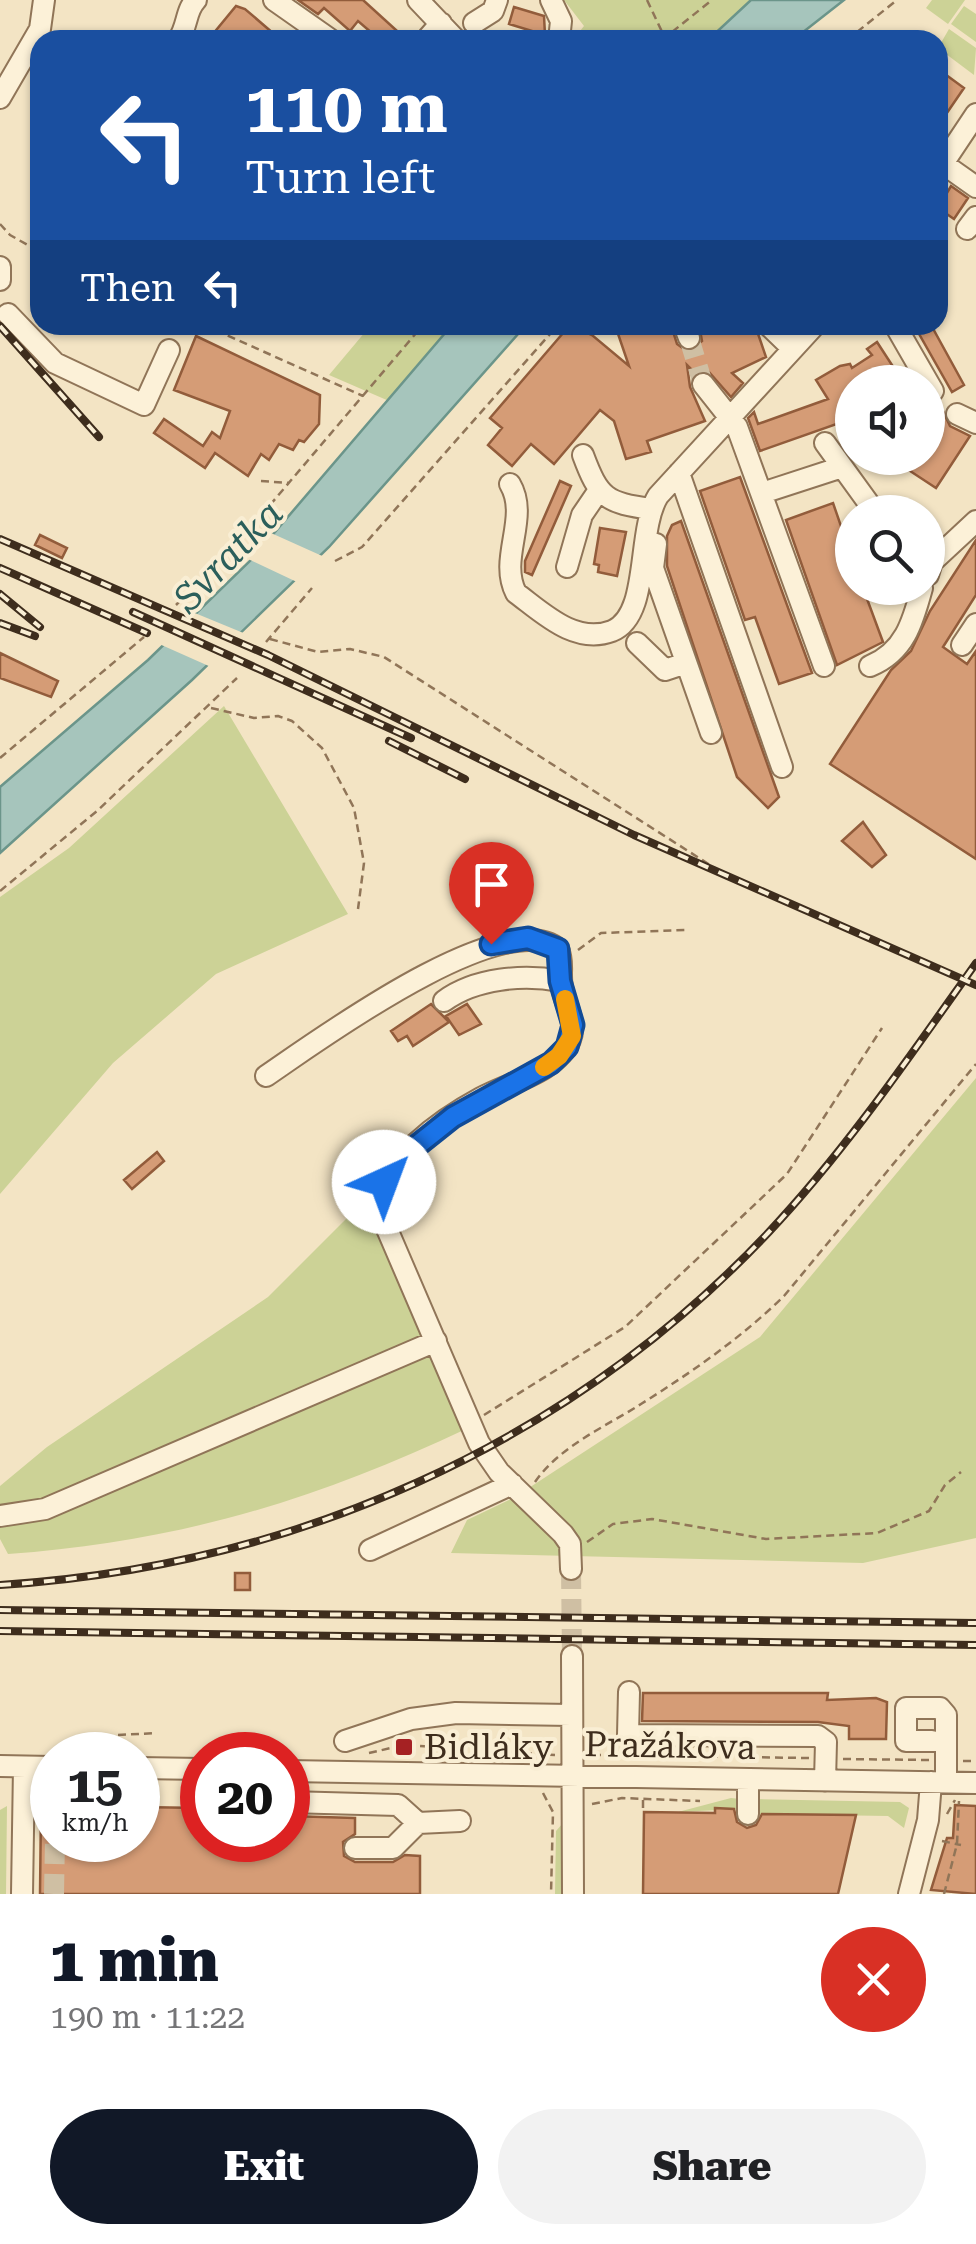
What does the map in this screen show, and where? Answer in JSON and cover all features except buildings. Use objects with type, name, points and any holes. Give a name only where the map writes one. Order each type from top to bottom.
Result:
[{"type":"street","points":[[39,30],[44,0]]},
{"type":"street","points":[[186,30],[190,6],[196,0]]},
{"type":"street","points":[[274,0],[317,30]]},
{"type":"street","points":[[418,0],[447,30]]},
{"type":"street","points":[[474,24],[493,10],[496,0]]},
{"type":"street","points":[[551,0],[561,21],[560,30]]},
{"type":"street","points":[[435,30],[441,23]]},
{"type":"street","points":[[0,98],[30,46]]},
{"type":"street","points":[[948,155],[976,114]]},
{"type":"street","points":[[948,171],[976,187]]},
{"type":"street","points":[[0,267],[0,280]]},
{"type":"street","points":[[3,314],[54,363],[144,405],[169,350]]},
{"type":"street","points":[[778,335],[793,349]]},
{"type":"street","points":[[510,484],[516,495],[509,571],[516,592],[560,625],[584,634],[609,632],[634,614],[654,504],[806,335]]},
{"type":"street","points":[[900,335],[918,365]]},
{"type":"street","points":[[703,384],[731,416],[824,666]]},
{"type":"street","points":[[825,443],[835,461]]},
{"type":"street","points":[[583,454],[599,490],[616,504],[654,504]]},
{"type":"street","points":[[762,493],[835,469]]},
{"type":"street","points":[[679,473],[782,767]]},
{"type":"street","points":[[845,475],[861,495]]},
{"type":"street","points":[[567,567],[582,516],[599,490]]},
{"type":"street","points":[[654,504],[662,514],[652,562],[711,734]]},
{"type":"street","points":[[945,550],[976,521]]},
{"type":"street","points":[[870,666],[899,645],[912,626],[918,605]]},
{"type":"street","points":[[962,645],[976,624]]},
{"type":"street","points":[[637,643],[665,670],[686,663]]},
{"type":"street","points":[[266,1076],[384,1000],[491,944],[528,938],[558,949],[573,1025],[572,1036],[559,1056],[453,1117],[395,1166],[380,1190],[378,1208],[385,1233],[470,1424],[499,1472],[563,1534],[571,1563]]},
{"type":"street","points":[[444,1001],[456,992],[500,980],[561,973]]},
{"type":"street","points":[[0,1516],[45,1508],[436,1341]]},
{"type":"street","points":[[370,1550],[520,1490]]},
{"type":"street","points":[[572,1656],[574,1894]]},
{"type":"street","points":[[629,1692],[628,1735],[818,1736],[826,1742],[825,1781]]},
{"type":"street","points":[[910,1894],[941,1775],[946,1715],[940,1708],[906,1708],[906,1741],[932,1741]]},
{"type":"street","points":[[350,1747],[411,1719],[456,1712],[571,1715]]},
{"type":"street","points":[[0,1766],[30,1767]]},
{"type":"street","points":[[22,1894],[24,1767]]},
{"type":"street","name":"Pražákova","points":[[310,1771],[513,1772],[574,1777],[825,1781],[941,1775],[976,1782]]},
{"type":"street","points":[[748,1780],[748,1814]]},
{"type":"street","points":[[310,1803],[398,1805],[418,1822],[460,1820]]},
{"type":"street","points":[[355,1843],[402,1839],[418,1822]]},
{"type":"path","points":[[647,0],[659,30]]},
{"type":"path","points":[[674,30],[712,0]]},
{"type":"path","points":[[860,30],[897,0]]},
{"type":"path","points":[[0,224],[30,246]]},
{"type":"path","points":[[227,335],[364,396]]},
{"type":"path","points":[[253,525],[416,335]]},
{"type":"path","points":[[336,561],[362,548],[549,335]]},
{"type":"path","points":[[261,481],[290,484]]},
{"type":"path","points":[[176,605],[229,551]]},
{"type":"path","points":[[312,588],[268,641],[318,652],[350,649],[384,656],[721,872]]},
{"type":"path","points":[[0,758],[144,636]]},
{"type":"path","points":[[0,891],[97,811],[210,708],[237,678]]},
{"type":"path","points":[[210,708],[292,721],[322,748],[354,808],[364,864],[358,909]]},
{"type":"path","points":[[561,973],[601,933],[685,930]]},
{"type":"path","points":[[470,1424],[626,1327],[787,1174],[882,1028]]},
{"type":"path","points":[[520,1490],[562,1455],[748,1331],[784,1296],[976,1064]]},
{"type":"path","points":[[571,1563],[602,1530],[629,1520],[675,1522],[766,1539],[877,1532],[929,1511],[944,1485],[961,1472]]},
{"type":"path","points":[[350,1747],[452,1746],[484,1754],[826,1759],[941,1775],[976,1761]]},
{"type":"path","points":[[642,1799],[642,1809]]},
{"type":"path","points":[[574,1811],[595,1803],[642,1799],[700,1801]]},
{"type":"path","points":[[944,1824],[950,1804],[958,1800],[959,1845],[944,1894]]},
{"type":"path","points":[[939,1841],[959,1845]]},
{"type":"green space","points":[[564,0],[751,0],[719,30],[581,30],[584,26]]},
{"type":"green space","points":[[932,0],[965,0],[948,24],[926,8]]},
{"type":"green space","points":[[964,6],[976,14],[976,42],[951,24]]},
{"type":"green space","points":[[948,31],[976,48],[974,75],[948,56]]},
{"type":"green space","points":[[363,335],[444,335],[389,401],[329,375]]},
{"type":"green space","points":[[224,706],[348,914],[216,974],[113,1063],[0,1194],[0,897],[69,848]]},
{"type":"green space","points":[[976,1078],[976,1538],[863,1563],[451,1553],[467,1520],[515,1497],[760,1337]]},
{"type":"green space","points":[[366,1199],[422,1338],[466,1429],[354,1477],[243,1514],[129,1540],[8,1554],[0,1539],[0,1486],[47,1447],[268,1297]]},
{"type":"green space","points":[[740,1799],[740,1809],[678,1812]]},
{"type":"green space","points":[[756,1799],[900,1802],[909,1808],[904,1828],[888,1816],[755,1814]]},
{"type":"green space","points":[[7,1806],[6,1894],[0,1894],[0,1810]]},
{"type":"green space","points":[[563,1823],[562,1894],[555,1894],[556,1831]]},
{"type":"water","points":[[751,0],[844,0],[806,30],[719,30]]},
{"type":"water","points":[[443,335],[517,335],[329,547],[192,680],[0,853],[0,787],[148,660],[251,560]]},
{"type":"pier","points":[[271,533],[325,557],[299,583],[246,558]]},
{"type":"pier","points":[[190,611],[246,634],[211,667],[157,643]]},
{"type":"tunnel","points":[[689,338],[703,384]]},
{"type":"tunnel","points":[[571,1569],[572,1656]]},
{"type":"tunnel","points":[[54,1894],[55,1862]]},
{"type":"railway","points":[[0,326],[99,437]]},
{"type":"railway","points":[[0,539],[268,655],[634,835],[976,985]]},
{"type":"railway","points":[[0,568],[147,633]]},
{"type":"railway","points":[[0,594],[40,627]]},
{"type":"railway","points":[[133,612],[411,738]]},
{"type":"railway","points":[[0,623],[35,636]]},
{"type":"railway","points":[[389,741],[465,779]]},
{"type":"railway","points":[[0,1585],[108,1573],[214,1552],[317,1522],[417,1482],[513,1434],[604,1376],[689,1309],[768,1233],[851,1136],[976,963]]},
{"type":"railway","points":[[0,1610],[976,1623]]},
{"type":"railway","points":[[0,1631],[976,1645]]},
{"type":"slow traffic","points":[[544,1067],[559,1056],[572,1036],[573,1025],[565,999]]},
{"type":"place","name":"Bidláky","points":[[404,1747]]},
{"type":"route","points":[[384,1182],[409,1152],[453,1117],[551,1063],[572,1036],[573,1025],[560,981],[562,964],[558,949],[528,938],[491,944]]},
{"type":"water label","name":"Svratka","points":[[228,556]]}]
